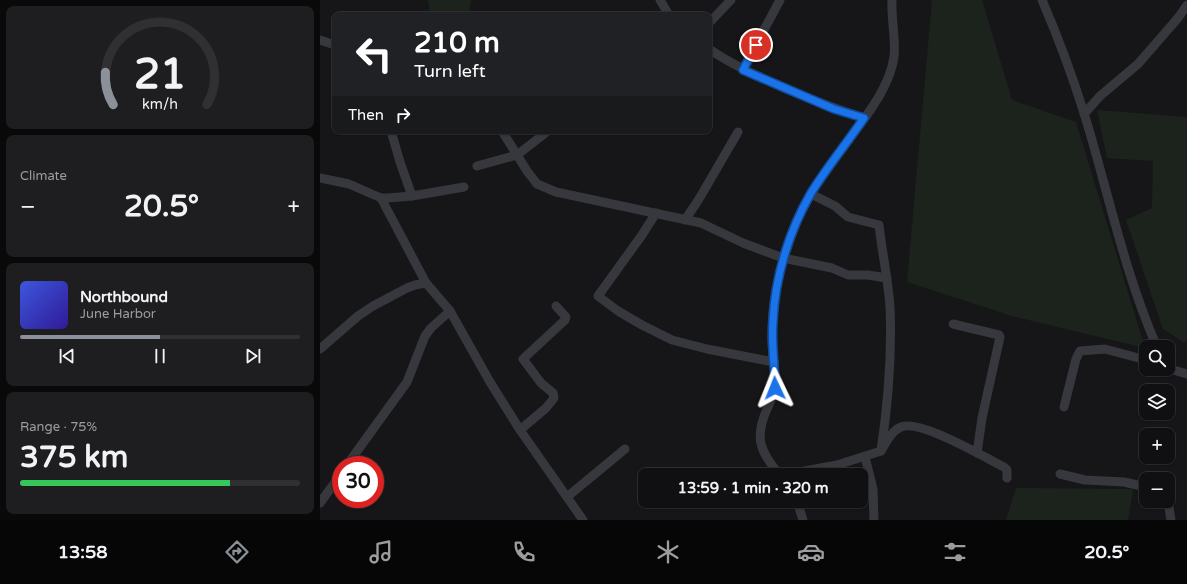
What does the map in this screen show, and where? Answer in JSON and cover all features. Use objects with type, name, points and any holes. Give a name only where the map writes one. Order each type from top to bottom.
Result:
[{"type":"street","points":[[660,0],[667,12]]},
{"type":"street","points":[[712,20],[731,0]]},
{"type":"street","points":[[743,70],[780,0]]},
{"type":"street","points":[[774,468],[767,460],[761,444],[762,423],[773,398],[775,388],[772,344],[773,320],[783,258],[797,222],[811,194],[864,118],[872,109],[886,82],[894,58],[892,0]]},
{"type":"street","points":[[1042,0],[1054,27],[1084,114],[1131,278],[1154,340]]},
{"type":"street","points":[[1084,114],[1100,96],[1138,64],[1178,18],[1187,5]]},
{"type":"street","points":[[320,40],[332,44]]},
{"type":"street","points":[[712,51],[743,70],[834,109],[864,118]]},
{"type":"street","points":[[685,220],[738,132]]},
{"type":"street","points":[[392,134],[412,196]]},
{"type":"street","points":[[504,134],[537,184],[556,192],[701,223],[743,243],[783,258],[832,268],[848,274],[887,278]]},
{"type":"street","points":[[477,166],[517,155],[544,134]]},
{"type":"street","points":[[320,178],[349,184],[381,198],[412,196],[464,187]]},
{"type":"street","points":[[811,194],[835,206],[848,217],[879,225],[887,278],[891,331],[889,381],[881,451]]},
{"type":"street","points":[[381,198],[426,283],[450,311],[490,382],[520,430],[583,520]]},
{"type":"street","points":[[656,213],[598,296],[618,311],[672,340],[707,349],[774,362]]},
{"type":"street","points":[[320,348],[370,308],[407,288],[426,283]]},
{"type":"street","points":[[520,430],[546,408],[554,398],[552,393],[541,383],[523,359],[566,317],[556,306]]},
{"type":"street","points":[[354,456],[407,382],[425,336],[430,328],[450,311]]},
{"type":"street","points":[[953,324],[999,335],[1000,338],[982,418],[977,453]]},
{"type":"street","points":[[1064,407],[1076,359],[1080,351],[1105,349],[1139,358]]},
{"type":"street","points":[[1175,370],[1187,374]]},
{"type":"street","points":[[821,468],[837,465],[881,451],[893,432],[901,426],[916,426],[940,435],[1004,467],[1007,470],[1007,478]]},
{"type":"street","points":[[567,497],[624,449]]},
{"type":"street","points":[[865,457],[873,489],[874,520]]},
{"type":"street","points":[[1060,474],[1085,480],[1124,482],[1139,485]]},
{"type":"street","points":[[320,503],[332,486]]},
{"type":"street","points":[[799,508],[803,520]]},
{"type":"street","points":[[1169,508],[1171,520]]},
{"type":"shaded area","points":[[428,0],[471,0],[469,12],[430,12]]},
{"type":"shaded area","points":[[932,0],[982,0],[1012,100],[1076,122],[1143,340],[1139,340],[1139,347],[1012,316],[907,282]]},
{"type":"shaded area","points":[[1097,110],[1187,117],[1187,338],[1185,343],[1163,329],[1126,220],[1152,208],[1153,161],[1107,158]]},
{"type":"shaded area","points":[[1016,488],[1133,489],[1128,520],[1006,520]]},
{"type":"route","points":[[756,45],[743,70],[834,109],[864,118],[811,194],[797,222],[783,258],[773,320],[772,344],[775,388]]}]
